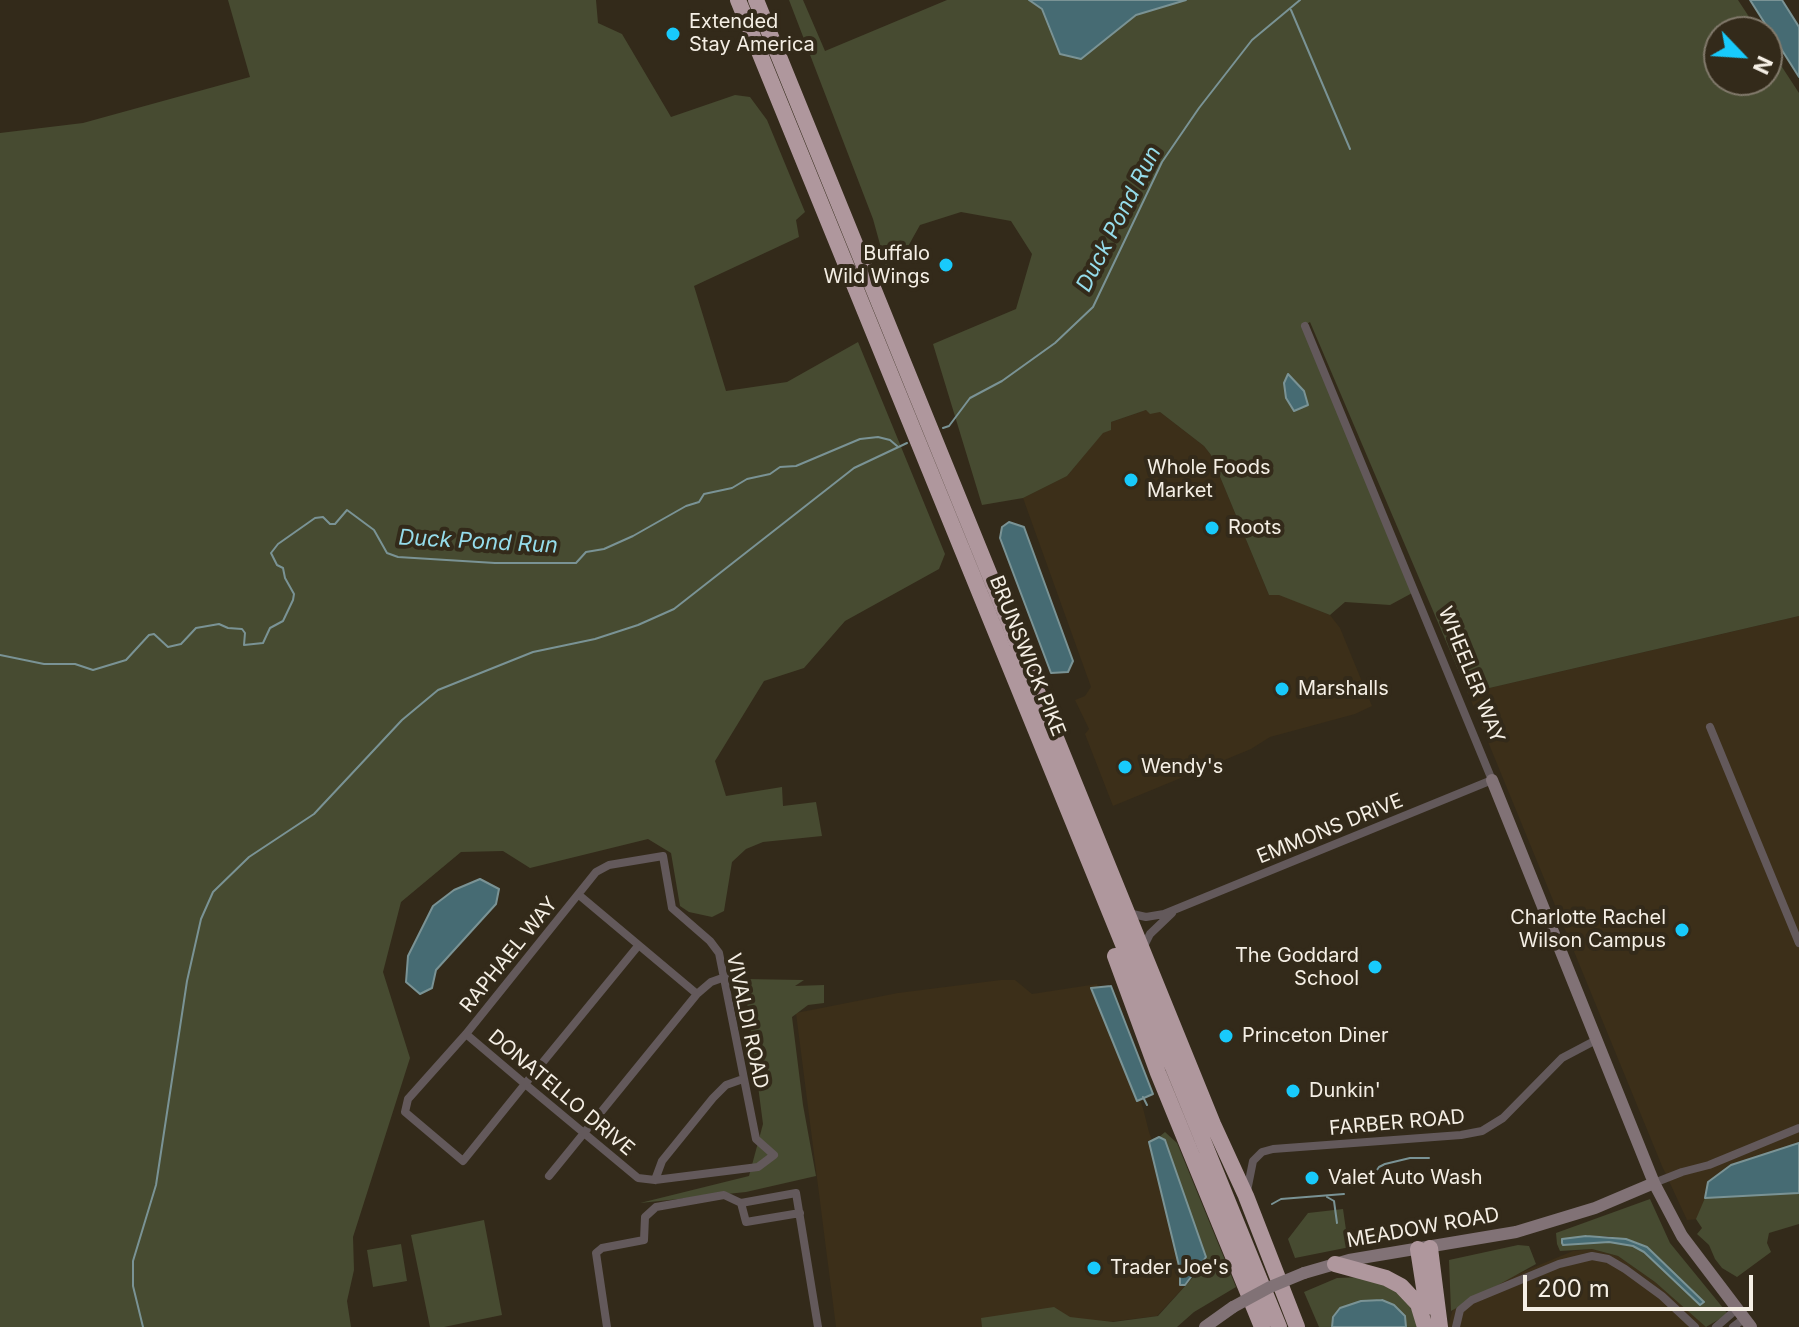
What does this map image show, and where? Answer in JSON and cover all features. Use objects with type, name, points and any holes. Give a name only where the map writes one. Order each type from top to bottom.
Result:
[{"type":"highway","name":"BRUNSWICK PIKE","points":[[738,0],[1279,1327]]},
{"type":"highway","name":"BRUNSWICK PIKE","points":[[758,0],[1297,1327]]},
{"type":"highway","points":[[1091,866],[1108,936],[1130,1000],[1262,1327]]},
{"type":"highway","points":[[1424,1248],[1426,1327]]},
{"type":"highway","points":[[1424,1248],[1440,1327]]},
{"type":"highway","points":[[1335,1264],[1386,1278],[1401,1286],[1418,1304],[1426,1327]]},
{"type":"highway","points":[[1280,1285],[1304,1327]]},
{"type":"street","name":"WHEELER WAY","points":[[1305,326],[1598,1039],[1654,1183],[1682,1236],[1744,1318]]},
{"type":"street","points":[[1710,727],[1799,943]]},
{"type":"street","name":"EMMONS DRIVE","points":[[1127,912],[1146,917],[1179,908],[1492,780]]},
{"type":"street","name":"RAPHAEL WAY","points":[[525,1084],[463,1161],[405,1112],[408,1099],[466,1034],[596,872],[609,865],[663,856]]},
{"type":"street","name":"VIVALDI ROAD","points":[[655,1180],[748,1170],[762,1165],[774,1155],[756,1139],[719,953],[710,941],[672,908],[663,856]]},
{"type":"street","points":[[579,895],[697,994]]},
{"type":"street","name":"EMMONS DRIVE","points":[[1142,950],[1150,934],[1179,908]]},
{"type":"street","points":[[525,1084],[638,946]]},
{"type":"street","points":[[549,1176],[697,994],[711,982],[725,977]]},
{"type":"street","name":"DONATELLO DRIVE","points":[[466,1034],[638,1178],[655,1180]]},
{"type":"street","name":"FARBER ROAD","points":[[1246,1196],[1253,1161],[1262,1152],[1482,1131],[1503,1118],[1557,1062],[1598,1039]]},
{"type":"street","points":[[655,1180],[662,1161],[713,1098],[726,1085],[743,1079]]},
{"type":"street","points":[[1654,1183],[1709,1165],[1799,1128]]},
{"type":"street","name":"MEADOW ROAD","points":[[1205,1327],[1233,1307],[1304,1273],[1335,1264],[1516,1232],[1595,1208],[1654,1183]]},
{"type":"street","points":[[607,1327],[595,1257],[598,1250],[644,1240],[645,1217],[656,1207],[724,1195],[741,1203],[796,1193],[818,1327]]},
{"type":"street","points":[[741,1203],[746,1222],[800,1213]]},
{"type":"street","points":[[1456,1327],[1460,1310],[1472,1300],[1553,1266],[1592,1256],[1608,1259],[1627,1270],[1662,1296],[1695,1327]]},
{"type":"street","points":[[1716,1327],[1744,1318]]},
{"type":"street","points":[[1733,1327],[1744,1318]]},
{"type":"shaded area","points":[[1146,410],[1160,412],[1211,455],[1269,595],[1279,594],[1330,615],[1340,628],[1372,706],[1355,714],[1270,737],[1251,749],[1113,806],[1085,734],[1089,729],[1075,700],[1085,696],[1091,687],[1023,498],[1067,476],[1111,422]]},
{"type":"shaded area","name":"Charlotte Rachel Wilson Campus","points":[[1799,616],[1799,1212],[1687,1220],[1468,693]]},
{"type":"shaded area","points":[[1015,980],[1032,994],[1097,984],[1143,1108],[1196,1274],[1157,1316],[1068,1327],[836,1327],[796,1013],[898,993]]},
{"type":"shaded area","points":[[1592,1249],[1618,1256],[1655,1282],[1707,1327],[1448,1327],[1452,1312],[1462,1297],[1573,1251]]},
{"type":"green space","points":[[228,0],[596,0],[598,23],[622,34],[671,117],[735,95],[750,97],[767,120],[805,212],[796,220],[799,237],[694,286],[726,391],[787,382],[858,342],[945,554],[939,569],[845,621],[804,668],[764,681],[715,761],[726,796],[782,787],[783,806],[816,802],[822,836],[763,842],[746,849],[732,862],[724,911],[712,917],[689,912],[680,906],[671,853],[648,839],[530,868],[503,851],[461,852],[401,902],[383,972],[410,1058],[353,1237],[354,1270],[347,1301],[351,1327],[0,1327],[0,133],[83,123],[250,77]]},
{"type":"green space","points":[[789,0],[803,0],[825,51],[947,0],[1029,0],[1042,9],[1060,54],[1081,59],[1136,15],[1186,0],[1738,0],[1748,16],[1703,16],[1703,96],[1783,96],[1783,68],[1799,93],[1799,616],[1468,693],[1310,322],[1305,325],[1414,592],[1390,605],[1345,602],[1330,615],[1279,595],[1269,595],[1211,455],[1160,412],[1150,414],[1146,410],[1111,422],[1111,430],[1103,433],[1067,476],[1023,498],[982,505],[933,344],[1016,309],[1032,254],[1011,221],[961,212],[920,225],[906,250],[886,266],[873,219]]},
{"type":"green space","points":[[744,979],[804,980],[795,986],[824,985],[824,1003],[808,1005],[792,1017],[816,1176],[746,1192],[640,1203],[749,1176],[763,1124]]},
{"type":"green space","points":[[1165,1132],[1177,1143],[1236,1287],[1194,1312],[1177,1327],[982,1327],[981,1318],[1054,1307],[1070,1317],[1113,1322],[1158,1316],[1196,1274],[1206,1257],[1165,1140],[1159,1137]]},
{"type":"green space","points":[[1799,1193],[1799,1224],[1769,1233],[1767,1243],[1771,1252],[1737,1277],[1722,1268],[1709,1245],[1697,1234],[1702,1228],[1696,1219],[1705,1198]]},
{"type":"green space","points":[[1650,1199],[1670,1243],[1728,1314],[1706,1327],[1655,1282],[1618,1256],[1592,1249],[1560,1251],[1556,1233]],"holes":[[[1608,1236],[1647,1247],[1670,1268],[1666,1272],[1633,1246],[1609,1242],[1562,1243],[1562,1239]]]},
{"type":"green space","points":[[1343,1209],[1346,1230],[1370,1243],[1295,1258],[1288,1239],[1308,1213]]},
{"type":"green space","points":[[484,1220],[502,1315],[430,1327],[411,1235]]},
{"type":"green space","points":[[401,1244],[407,1281],[373,1287],[367,1250]]},
{"type":"green space","points":[[1518,1245],[1529,1246],[1536,1264],[1451,1311],[1449,1260]]},
{"type":"green space","points":[[1363,1277],[1401,1291],[1422,1327],[1406,1327],[1405,1316],[1394,1305],[1333,1317],[1332,1327],[1319,1327],[1304,1292],[1337,1278]]},
{"type":"water","points":[[1029,0],[1186,0],[1136,15],[1081,59],[1060,54],[1042,9]]},
{"type":"water","points":[[1750,0],[1782,0],[1799,27],[1799,77],[1783,52],[1783,16],[1760,16]]},
{"type":"water","points":[[1288,374],[1304,391],[1308,405],[1294,411],[1286,398],[1284,383]]},
{"type":"water","points":[[1009,522],[1024,527],[1073,661],[1068,672],[1051,673],[1000,538],[1002,527]]},
{"type":"water","points":[[480,879],[499,889],[496,904],[436,970],[432,988],[420,994],[406,982],[408,956],[433,906],[454,890]]},
{"type":"water","points":[[1111,986],[1153,1094],[1137,1101],[1091,988]]},
{"type":"water","points":[[1159,1137],[1165,1140],[1206,1257],[1185,1285],[1180,1285],[1180,1270],[1149,1142]]},
{"type":"water","points":[[1799,1143],[1799,1193],[1705,1198],[1708,1182],[1731,1165]]},
{"type":"water","points":[[1586,1236],[1626,1239],[1647,1247],[1704,1302],[1700,1305],[1644,1252],[1633,1246],[1609,1242],[1562,1243],[1562,1239]]},
{"type":"water","points":[[1382,1300],[1394,1305],[1405,1316],[1406,1327],[1332,1327],[1333,1317],[1340,1308],[1361,1301]]},
{"type":"waterway","name":"Duck Pond Run","points":[[943,428],[949,426],[970,398],[1002,381],[1055,343],[1093,307],[1162,162],[1252,40],[1300,0]]},
{"type":"waterway","points":[[1291,10],[1350,149]]},
{"type":"waterway","name":"Duck Pond Run","points":[[0,655],[44,664],[75,664],[93,670],[126,660],[149,635],[154,634],[168,647],[181,644],[196,628],[219,624],[242,629],[245,633],[244,645],[263,643],[270,628],[283,621],[294,594],[283,568],[277,565],[271,553],[278,544],[315,518],[323,517],[330,524],[335,524],[347,510],[374,530],[387,553],[398,557],[495,563],[576,563],[586,552],[604,549],[633,536],[699,502],[704,494],[732,488],[747,479],[770,474],[780,467],[796,466],[860,439],[878,437],[890,440],[897,446]]},
{"type":"waterway","points":[[143,1327],[133,1286],[133,1261],[156,1185],[187,981],[201,919],[213,892],[249,857],[314,814],[402,720],[438,690],[533,652],[595,639],[674,609],[854,468],[907,443]]},
{"type":"waterway","points":[[1143,1097],[1147,1105]]},
{"type":"waterway","points":[[1370,1180],[1385,1164],[1410,1158],[1429,1158]]},
{"type":"waterway","points":[[1272,1204],[1281,1199],[1344,1194]]},
{"type":"waterway","points":[[1327,1197],[1334,1201],[1337,1223]]},
{"type":"place","name":"Extended Stay America","points":[[673,34]]},
{"type":"place","name":"Buffalo Wild Wings","points":[[946,265]]},
{"type":"place","name":"Whole Foods Market","points":[[1131,480]]},
{"type":"place","name":"Roots","points":[[1212,528]]},
{"type":"place","name":"Marshalls","points":[[1282,689]]},
{"type":"place","name":"Wendy's","points":[[1125,767]]},
{"type":"place","name":"Charlotte Rachel Wilson Campus","points":[[1682,930]]},
{"type":"place","name":"The Goddard School","points":[[1375,967]]},
{"type":"place","name":"Princeton Diner","points":[[1226,1036]]},
{"type":"place","name":"Dunkin'","points":[[1293,1091]]},
{"type":"place","name":"Valet Auto Wash","points":[[1312,1178]]},
{"type":"place","name":"Trader Joe's","points":[[1094,1268]]}]
